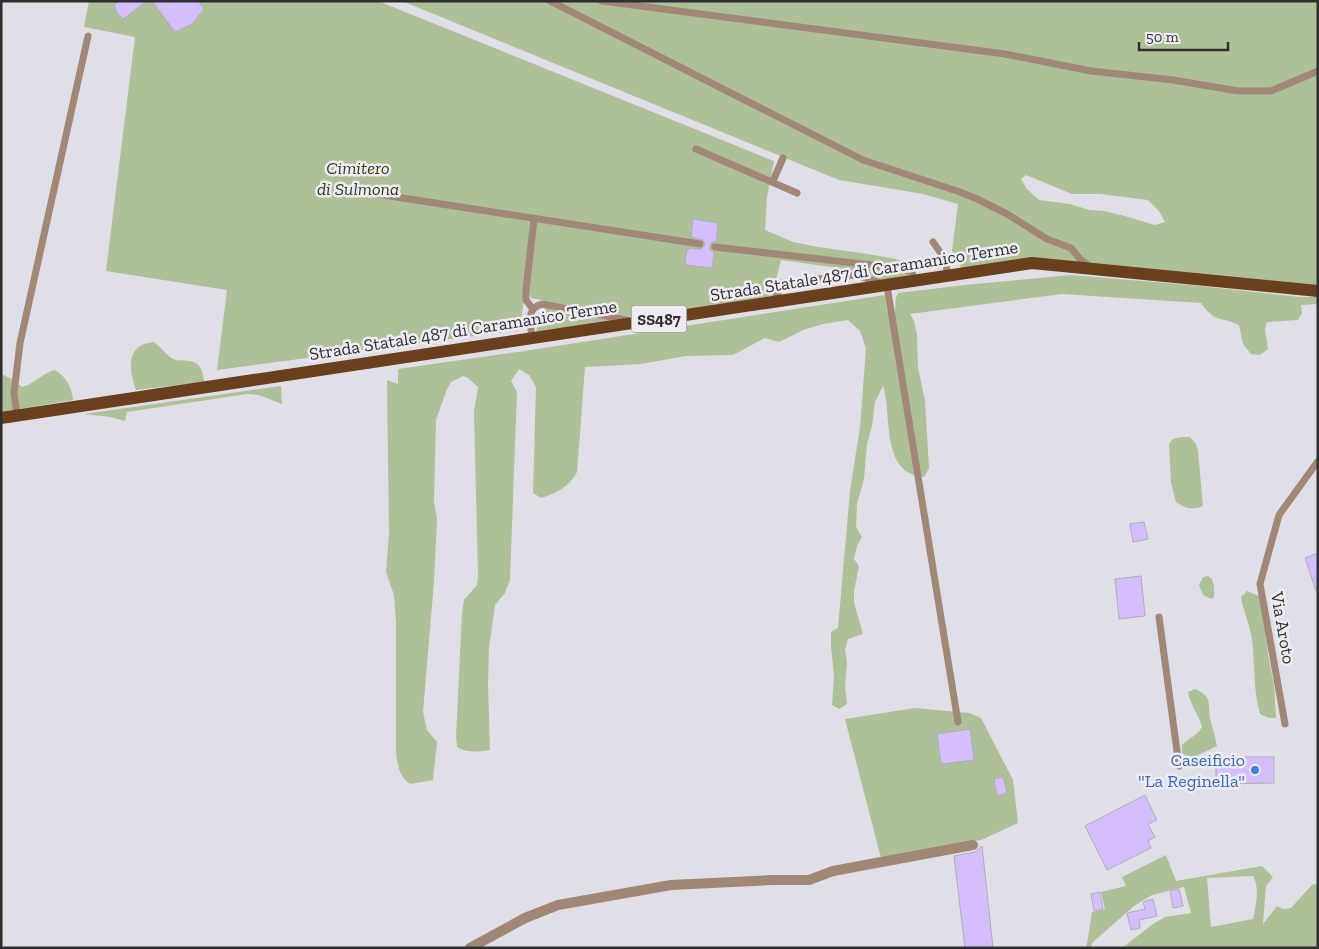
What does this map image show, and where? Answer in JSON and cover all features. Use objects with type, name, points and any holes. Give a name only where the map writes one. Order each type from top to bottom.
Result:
[{"type":"main road","name":"Strada Statale 487 di Caramanico Terme","points":[[1,418],[1032,263],[1318,291]]},
{"type":"street","points":[[470,948],[525,918],[558,905],[670,885],[808,880],[833,871],[973,845]]},
{"type":"lane","points":[[550,1],[863,160],[977,199],[1007,214],[1046,239],[1071,248],[1090,268]]},
{"type":"lane","points":[[602,1],[997,53],[1091,70],[1174,80],[1238,92],[1270,91],[1318,71]]},
{"type":"lane","points":[[17,415],[14,393],[20,343],[88,36]]},
{"type":"lane","points":[[696,149],[797,193]]},
{"type":"lane","points":[[773,182],[783,158]]},
{"type":"lane","points":[[377,194],[700,244]]},
{"type":"lane","points":[[532,339],[532,308],[526,300],[526,290],[534,219]]},
{"type":"lane","points":[[933,242],[945,259],[948,276]]},
{"type":"lane","points":[[715,247],[898,268],[912,272],[914,281]]},
{"type":"lane","points":[[772,303],[782,283],[856,275],[878,282],[884,286],[958,722]]},
{"type":"lane","points":[[532,308],[535,305],[543,304],[635,322]]},
{"type":"lane","name":"Via Aroto","points":[[1284,724],[1260,584],[1279,515],[1318,461]]},
{"type":"lane","points":[[1159,616],[1178,766]]},
{"type":"green space","name":"Cimitero di Sulmona","points":[[89,1],[378,1],[774,161],[767,197],[765,230],[793,242],[896,259],[918,269],[906,277],[884,281],[852,270],[781,260],[772,296],[638,318],[531,298],[529,291],[525,291],[520,330],[217,370],[227,290],[106,271],[135,37],[84,27]]},
{"type":"green space","points":[[402,1],[1318,1],[1318,290],[1090,268],[963,271],[952,251],[958,204],[923,194],[839,180]],"holes":[[[1026,175],[1072,194],[1100,194],[1148,200],[1159,211],[1165,222],[1155,225],[1104,211],[1089,210],[1070,204],[1039,200],[1027,189],[1021,179]]]},
{"type":"green space","points":[[1070,275],[1191,285],[1300,297],[1318,297],[1318,304],[1301,305],[1302,313],[1298,320],[1267,322],[1265,329],[1268,349],[1260,355],[1251,354],[1243,344],[1239,325],[1210,314],[1201,303],[1062,294],[910,314],[914,321],[917,335],[918,367],[925,401],[929,468],[924,477],[912,474],[901,466],[895,457],[891,445],[883,386],[875,402],[872,426],[867,444],[864,479],[857,504],[856,527],[862,537],[857,546],[854,559],[859,566],[854,591],[854,603],[863,634],[848,639],[845,650],[847,661],[845,686],[847,704],[839,709],[832,705],[834,677],[831,632],[838,628],[850,491],[860,427],[866,348],[860,331],[848,320],[823,324],[803,330],[779,342],[765,338],[733,355],[686,356],[641,364],[585,367],[577,472],[562,489],[541,498],[533,493],[536,387],[529,375],[519,369],[511,381],[517,392],[510,580],[505,593],[495,605],[489,648],[490,750],[482,751],[469,751],[457,747],[456,736],[462,613],[464,600],[477,585],[478,576],[474,412],[478,387],[463,376],[451,382],[436,420],[434,501],[437,520],[434,582],[423,712],[427,730],[437,742],[433,780],[410,784],[403,778],[398,767],[396,753],[396,623],[394,595],[386,572],[389,533],[387,380],[398,384],[398,369],[885,295],[887,311],[895,311],[898,293]]},
{"type":"green space","points":[[545,307],[615,321],[536,335],[538,316]]},
{"type":"green space","points":[[154,342],[173,359],[189,361],[199,365],[204,382],[136,390],[131,367],[134,353],[145,344]]},
{"type":"green space","points":[[55,370],[68,383],[73,400],[1,412],[1,374],[12,379],[22,387]]},
{"type":"green space","points":[[281,386],[282,404],[259,395],[247,394],[127,412],[125,421],[84,414]]},
{"type":"green space","points":[[1190,437],[1196,444],[1198,451],[1203,506],[1196,508],[1189,508],[1176,502],[1171,483],[1169,444],[1173,439]]},
{"type":"green space","points":[[1208,576],[1212,579],[1214,587],[1214,597],[1211,599],[1203,595],[1199,585],[1203,577]]},
{"type":"green space","points":[[1247,591],[1259,596],[1263,606],[1268,655],[1274,685],[1276,718],[1269,718],[1260,714],[1255,686],[1252,639],[1241,597]]},
{"type":"green space","points":[[1195,689],[1207,697],[1217,746],[1196,756],[1187,757],[1182,753],[1182,745],[1198,733],[1202,727],[1188,692]]},
{"type":"green space","points":[[915,708],[969,713],[981,718],[1013,780],[1018,823],[981,840],[881,858],[845,719]]},
{"type":"green space","points":[[1166,855],[1176,881],[1262,866],[1273,877],[1266,886],[1263,924],[1277,906],[1283,909],[1291,908],[1313,884],[1318,885],[1318,948],[1122,948],[1165,917],[1191,913],[1184,887],[1152,895],[1134,906],[1093,942],[1090,948],[1085,948],[1092,912],[1105,909],[1101,892],[1126,886],[1122,877]],"holes":[[[1253,876],[1257,897],[1253,919],[1211,927],[1207,878]]]},
{"type":"building","points":[[120,1],[147,1],[123,19],[117,13],[114,5]]},
{"type":"building","points":[[152,1],[198,1],[204,9],[192,24],[175,32]]},
{"type":"building","points":[[693,219],[718,223],[716,242],[712,242],[710,246],[710,250],[714,252],[712,268],[685,265],[687,249],[701,249],[705,245],[703,240],[691,237]]},
{"type":"building","points":[[1144,522],[1148,539],[1133,542],[1130,524]]},
{"type":"building","points":[[1318,553],[1318,591],[1316,591],[1305,558]]},
{"type":"building","points":[[1141,576],[1145,616],[1119,619],[1115,579]]},
{"type":"building","points":[[970,729],[974,760],[941,764],[937,734]]},
{"type":"building","name":"Caseificio \"La Reginella\"","points":[[1274,757],[1274,783],[1216,784],[1216,759]]},
{"type":"building","points":[[1003,777],[1007,793],[997,796],[994,779]]},
{"type":"building","points":[[1145,795],[1157,820],[1148,824],[1155,837],[1148,841],[1151,848],[1107,870],[1085,826]]},
{"type":"building","points":[[982,846],[993,948],[965,948],[954,856],[975,852]]},
{"type":"building","points":[[1179,889],[1183,906],[1173,908],[1170,891]]},
{"type":"building","points":[[1100,892],[1103,909],[1094,911],[1091,894]]},
{"type":"building","points":[[1153,899],[1157,916],[1139,920],[1140,928],[1131,930],[1127,913],[1145,909],[1143,902]]},
{"type":"place","name":"Caseificio \"La Reginella\"","points":[[1255,770]]}]
